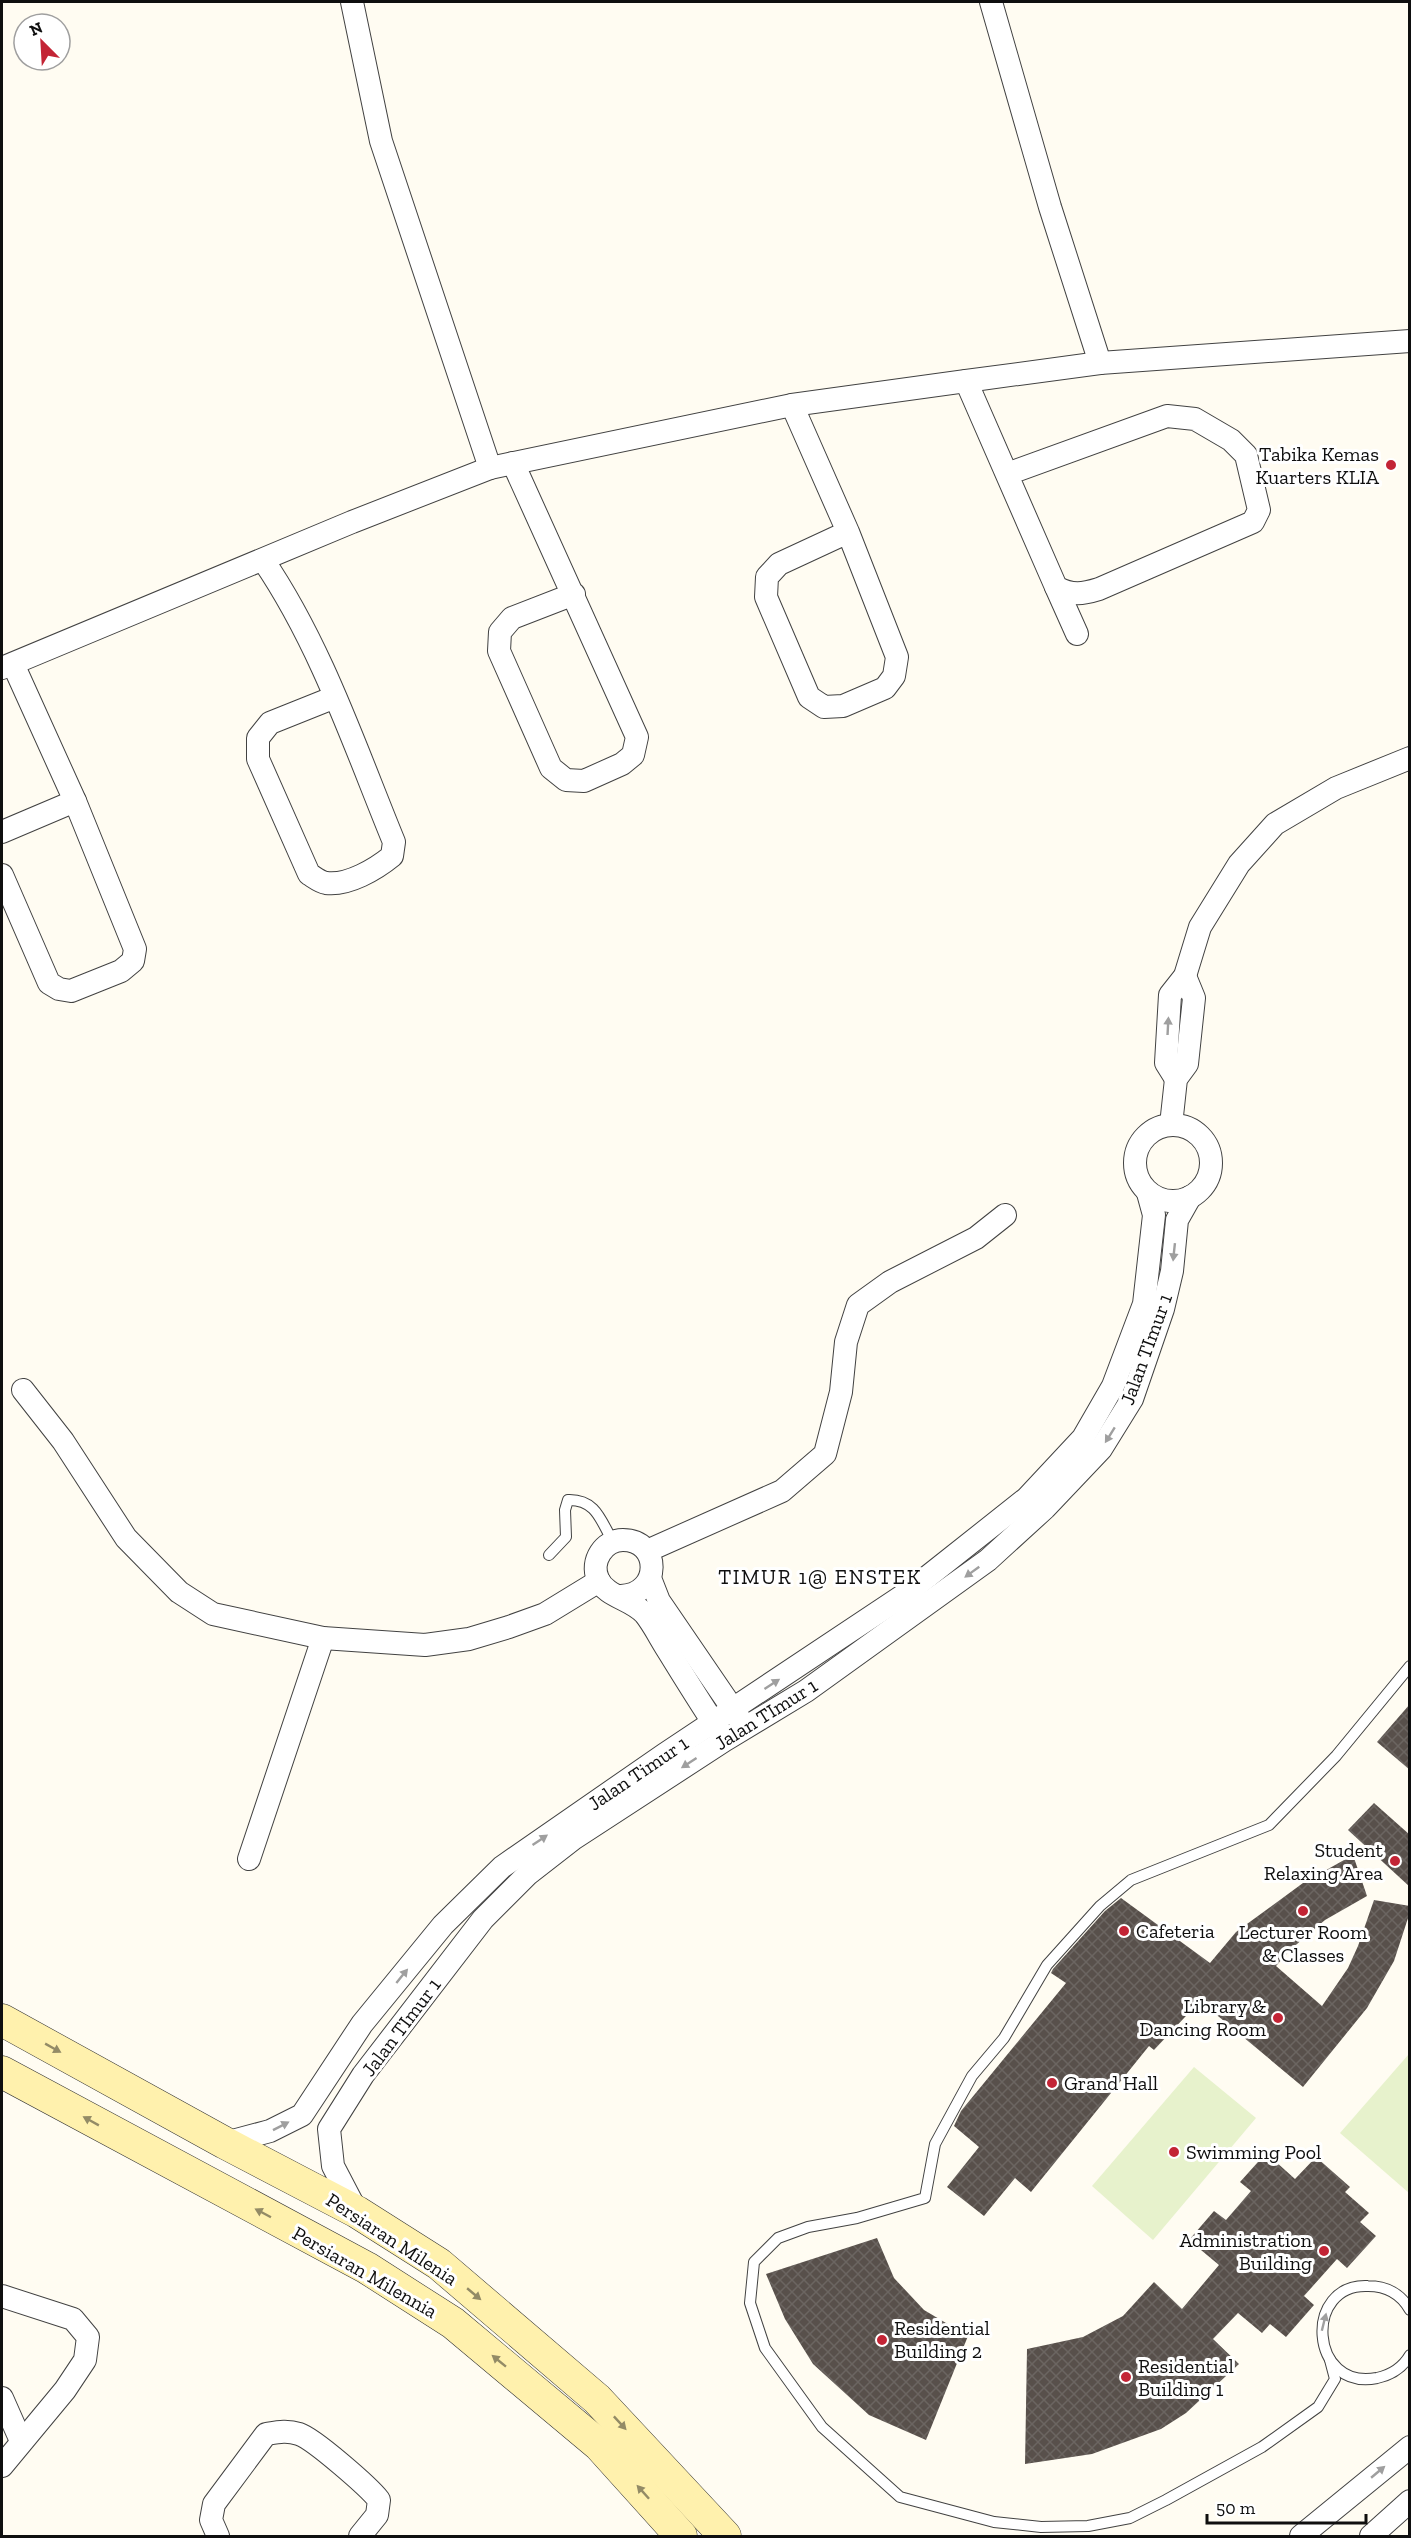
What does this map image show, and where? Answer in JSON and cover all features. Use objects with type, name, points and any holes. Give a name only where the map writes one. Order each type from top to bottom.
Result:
[{"type":"main road","name":"Persiaran Milenia","points":[[2,2020],[225,2143],[357,2212],[439,2265],[597,2399],[725,2536]]},
{"type":"main road","name":"Persiaran Milennia","points":[[2,2072],[367,2268],[453,2324],[599,2445],[681,2536]]},
{"type":"street","points":[[352,2],[381,141],[490,468]]},
{"type":"street","points":[[991,2],[1050,207],[1100,363]]},
{"type":"street","points":[[2,874],[49,983],[59,989],[71,991],[121,970],[133,961],[135,949],[75,801],[7,666],[490,468],[792,405],[1100,363],[1410,341]]},
{"type":"street","points":[[966,381],[1077,634]]},
{"type":"street","points":[[792,405],[848,532],[897,657],[894,676],[885,688],[843,706],[824,707],[809,697],[766,597],[767,577],[779,564],[848,532]]},
{"type":"street","points":[[1007,474],[1167,416],[1195,418],[1231,440],[1246,455],[1259,510],[1252,522],[1099,589],[1074,594],[1056,587]]},
{"type":"street","points":[[513,463],[574,594],[637,737],[633,755],[622,764],[584,781],[566,780],[551,768],[499,651],[500,632],[512,618],[574,594]]},
{"type":"street","points":[[263,560],[287,596],[335,697],[394,842],[392,856],[378,867],[340,883],[324,883],[309,874],[258,759],[258,738],[270,723],[335,697]]},
{"type":"street","points":[[1171,1125],[1176,1079],[1187,1064],[1194,998],[1185,976],[1200,927],[1239,864],[1275,824],[1336,788],[1410,758]]},
{"type":"street","points":[[2,832],[75,801]]},
{"type":"street","points":[[1171,1125],[1185,1126],[1199,1134],[1208,1146],[1212,1160],[1210,1175],[1202,1188],[1190,1197],[1170,1202],[1148,1193],[1140,1183],[1135,1171],[1135,1158],[1139,1145],[1147,1135],[1158,1128],[1171,1125]]},
{"type":"street","name":"Jalan Timur 1","points":[[225,2143],[270,2132],[302,2115],[362,2024],[443,1925],[502,1867],[739,1718],[907,1593],[1026,1498],[1083,1438],[1113,1386],[1144,1304],[1154,1215],[1148,1193]]},
{"type":"street","name":"Jalan TImur 1","points":[[739,1718],[806,1691],[988,1560],[1045,1509],[1101,1449],[1136,1388],[1163,1309],[1172,1271],[1177,1220],[1190,1197]]},
{"type":"street","points":[[647,1551],[782,1491],[825,1454],[841,1392],[846,1342],[858,1305],[890,1282],[976,1238],[1005,1215]]},
{"type":"street","points":[[23,1390],[63,1441],[126,1538],[179,1592],[213,1614],[323,1638],[425,1645],[469,1639],[545,1614],[598,1581]]},
{"type":"street","points":[[719,1731],[644,1613],[621,1596],[604,1588],[598,1581],[596,1572],[599,1554],[613,1542],[631,1541],[647,1551],[651,1560],[650,1578],[659,1601],[739,1718]]},
{"type":"street","points":[[621,1596],[638,1592],[650,1578]]},
{"type":"street","points":[[249,1859],[323,1638]]},
{"type":"street","name":"Jalan TImur 1","points":[[357,2212],[333,2166],[329,2129],[363,2075],[483,1919],[528,1874],[719,1731]]},
{"type":"street","points":[[2,2296],[73,2319],[88,2337],[85,2360],[65,2390],[21,2440],[2,2466]]},
{"type":"street","points":[[2,2398],[21,2440]]},
{"type":"street","points":[[218,2536],[211,2520],[214,2504],[266,2434],[283,2431],[301,2434],[369,2487],[379,2500],[377,2515],[360,2536]]},
{"type":"street","points":[[1301,2536],[1410,2447]]},
{"type":"street","points":[[1379,2530],[1410,2501]]},
{"type":"street","points":[[1379,2530],[1410,2515]]},
{"type":"lane","points":[[549,1555],[566,1537],[565,1510],[568,1500],[578,1499],[593,1506],[613,1542]]},
{"type":"lane","points":[[1410,1666],[1336,1756],[1269,1825],[1131,1880],[1100,1906],[1047,1965],[1004,2038],[972,2076],[935,2144],[925,2198],[857,2218],[808,2227],[778,2238],[754,2262],[750,2303],[765,2348],[822,2427],[900,2497],[994,2522],[1041,2527],[1088,2526],[1130,2518],[1262,2447],[1318,2407],[1335,2379],[1323,2346],[1321,2330],[1325,2314],[1333,2300],[1346,2290],[1362,2285],[1378,2286],[1393,2292],[1405,2302],[1410,2310]]},
{"type":"lane","points":[[1330,2360],[1341,2371],[1354,2377],[1369,2379],[1383,2377],[1397,2370],[1410,2355]]},
{"type":"green space","points":[[1409,2054],[1409,2193],[1340,2133]]},
{"type":"green space","name":"Swimming Pool","points":[[1194,2067],[1256,2118],[1153,2240],[1092,2186]]},
{"type":"building","points":[[1410,1704],[1410,1770],[1377,1742]]},
{"type":"building","name":"Student Relaxing Area","points":[[1374,1803],[1410,1835],[1410,1887],[1348,1830]]},
{"type":"building","points":[[1353,1855],[1367,1896],[1325,1920],[1290,1950],[1276,1966],[1322,2006],[1348,1968],[1374,1900],[1410,1906],[1410,1912],[1394,1961],[1367,2008],[1303,2087],[1200,2001],[1154,2050],[1149,2046],[1031,2192],[1015,2178],[984,2216],[947,2187],[979,2147],[954,2126],[961,2111],[1066,1983],[1051,1973],[1053,1969],[1105,1911],[1121,1898],[1210,1963],[1236,1932],[1303,1883]]},
{"type":"building","points":[[1266,2153],[1295,2179],[1316,2157],[1350,2187],[1345,2192],[1369,2213],[1360,2222],[1376,2236],[1347,2268],[1337,2259],[1304,2296],[1314,2305],[1286,2337],[1270,2324],[1262,2333],[1238,2313],[1213,2339],[1239,2364],[1186,2413],[1161,2429],[1092,2454],[1025,2464],[1027,2349],[1083,2337],[1123,2316],[1154,2282],[1182,2309],[1219,2265],[1189,2240],[1214,2211],[1226,2220],[1251,2191],[1240,2182]]},
{"type":"building","name":"Residential Building 2","points":[[877,2238],[894,2278],[924,2310],[968,2336],[926,2440],[869,2415],[813,2364],[785,2319],[766,2274]]},
{"type":"place","name":"Tabika Kemas Kuarters KLIA","points":[[1391,465]]},
{"type":"place","name":"Student Relaxing Area","points":[[1395,1861]]},
{"type":"place","name":"Lecturer Room & Classes","points":[[1303,1911]]},
{"type":"place","name":"Cafeteria","points":[[1124,1931]]},
{"type":"place","name":"Library & Dancing Room","points":[[1278,2018]]},
{"type":"place","name":"Grand Hall","points":[[1052,2083]]},
{"type":"place","name":"Swimming Pool","points":[[1174,2152]]},
{"type":"place","name":"Administration Building","points":[[1324,2251]]},
{"type":"place","name":"Residential Building 2","points":[[882,2340]]},
{"type":"place","name":"Residential Building 1","points":[[1126,2377]]},
{"type":"district","name":"TIMUR 1@ ENSTEK","points":[[820,1577]]}]
